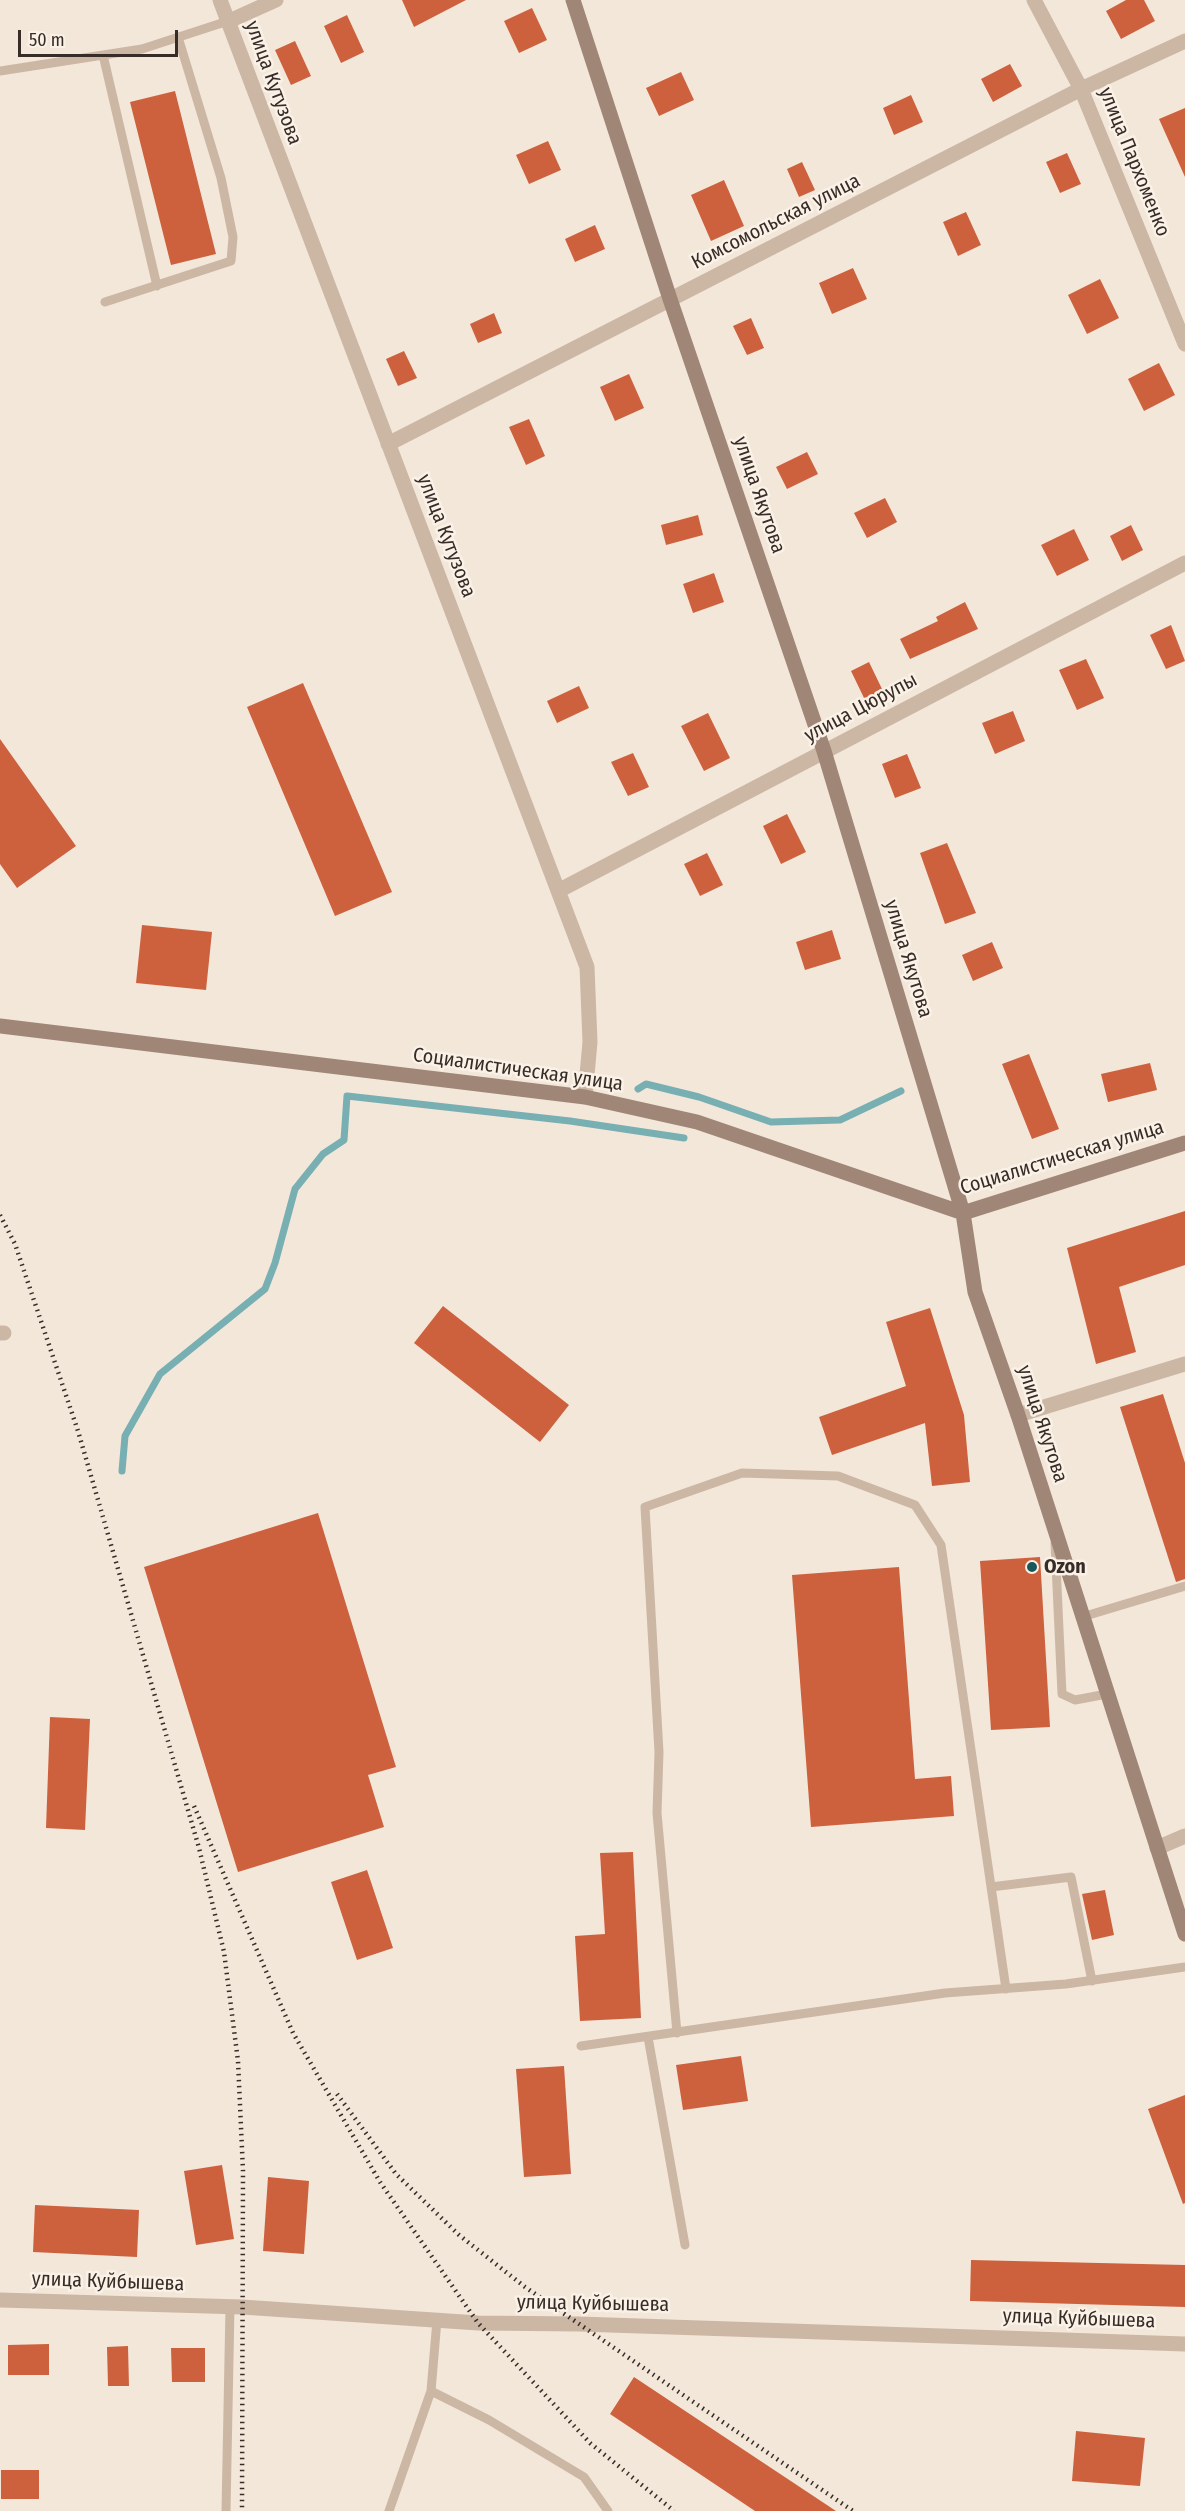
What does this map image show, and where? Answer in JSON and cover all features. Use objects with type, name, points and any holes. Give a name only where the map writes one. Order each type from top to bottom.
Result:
[{"type":"street","name":"улица Кутузова","points":[[220,0],[587,967],[590,1042],[585,1097]]},
{"type":"street","points":[[227,22],[276,0]]},
{"type":"street","name":"улица Якутова","points":[[573,0],[670,299],[824,751],[963,1213],[975,1292],[1018,1415],[1185,1934]]},
{"type":"street","name":"улица Пархоменко","points":[[1034,0],[1082,89],[1185,344]]},
{"type":"street","name":"Комсомольская улица","points":[[388,444],[1082,89],[1185,41]]},
{"type":"street","name":"улица Цюрупы","points":[[558,891],[1185,563]]},
{"type":"street","name":"Социалистическая улица","points":[[0,1026],[585,1097],[697,1122],[963,1213],[1185,1143]]},
{"type":"street","points":[[1018,1415],[1185,1364]]},
{"type":"street","points":[[1157,1848],[1185,1836]]},
{"type":"street","name":"улица Куйбышева","points":[[0,2300],[230,2307],[436,2320],[1185,2344]]},
{"type":"lane","points":[[0,71],[142,49],[227,22]]},
{"type":"lane","points":[[105,302],[231,261],[233,237],[221,178],[178,38]]},
{"type":"lane","points":[[103,55],[157,286]]},
{"type":"lane","points":[[677,2033],[657,1813],[659,1752],[645,1507],[742,1473],[838,1476],[915,1505],[941,1545],[1006,1989]]},
{"type":"lane","points":[[1054,1527],[1062,1694],[1075,1700],[1107,1694]]},
{"type":"lane","points":[[1082,1617],[1185,1586]]},
{"type":"lane","points":[[991,1887],[1071,1877],[1092,1981]]},
{"type":"lane","points":[[581,2046],[945,1993],[1092,1981],[1185,1966]]},
{"type":"lane","points":[[648,2037],[685,2245]]},
{"type":"lane","points":[[226,2511],[230,2307]]},
{"type":"lane","points":[[389,2511],[431,2391],[436,2320]]},
{"type":"lane","points":[[431,2391],[489,2420],[584,2477],[608,2511]]},
{"type":"building","points":[[402,0],[466,0],[414,27]]},
{"type":"building","points":[[1126,0],[1144,0],[1155,21],[1121,39],[1106,11]]},
{"type":"building","points":[[532,8],[547,40],[519,53],[504,21]]},
{"type":"building","points":[[347,15],[364,52],[341,63],[324,26]]},
{"type":"building","points":[[295,41],[311,76],[291,85],[275,50]]},
{"type":"building","points":[[1010,64],[1022,86],[993,102],[981,79]]},
{"type":"building","points":[[681,72],[694,100],[659,116],[646,88]]},
{"type":"building","points":[[175,91],[216,254],[171,265],[130,102]]},
{"type":"building","points":[[911,95],[923,122],[894,135],[883,108]]},
{"type":"building","points":[[1185,108],[1185,177],[1159,119]]},
{"type":"building","points":[[548,141],[561,170],[529,184],[516,155]]},
{"type":"building","points":[[1067,153],[1081,184],[1060,193],[1046,162]]},
{"type":"building","points":[[802,162],[815,190],[799,197],[787,169]]},
{"type":"building","points":[[724,180],[744,226],[711,241],[691,195]]},
{"type":"building","points":[[966,212],[981,245],[958,256],[943,222]]},
{"type":"building","points":[[595,225],[605,249],[575,262],[565,239]]},
{"type":"building","points":[[853,268],[867,299],[832,314],[819,283]]},
{"type":"building","points":[[1100,279],[1119,318],[1087,334],[1068,295]]},
{"type":"building","points":[[494,313],[502,333],[478,343],[470,324]]},
{"type":"building","points":[[751,318],[764,348],[747,355],[733,326]]},
{"type":"building","points":[[404,351],[417,378],[398,386],[386,359]]},
{"type":"building","points":[[1159,363],[1175,395],[1144,411],[1128,379]]},
{"type":"building","points":[[629,374],[644,408],[615,421],[600,387]]},
{"type":"building","points":[[529,419],[545,456],[526,465],[509,427]]},
{"type":"building","points":[[807,452],[818,474],[787,489],[776,467]]},
{"type":"building","points":[[885,498],[897,522],[867,538],[854,513]]},
{"type":"building","points":[[698,515],[703,535],[666,545],[661,525]]},
{"type":"building","points":[[1131,525],[1143,550],[1122,561],[1110,536]]},
{"type":"building","points":[[1074,529],[1089,560],[1057,576],[1041,545]]},
{"type":"building","points":[[714,573],[724,602],[693,613],[683,584]]},
{"type":"building","points":[[965,602],[978,629],[910,659],[900,639],[938,621],[936,617]]},
{"type":"building","points":[[1171,625],[1185,661],[1166,669],[1150,635]]},
{"type":"building","points":[[1086,659],[1104,698],[1077,710],[1059,670]]},
{"type":"building","points":[[869,662],[883,691],[865,700],[851,671]]},
{"type":"building","points":[[303,683],[392,892],[335,916],[247,707]]},
{"type":"building","points":[[579,686],[589,708],[557,723],[547,701]]},
{"type":"building","points":[[1013,711],[1025,741],[995,754],[982,723]]},
{"type":"building","points":[[708,713],[730,758],[704,771],[681,726]]},
{"type":"building","points":[[0,739],[76,846],[17,888],[0,864]]},
{"type":"building","points":[[633,753],[649,787],[628,796],[611,762]]},
{"type":"building","points":[[907,754],[921,788],[895,798],[882,764]]},
{"type":"building","points":[[787,814],[806,852],[781,864],[763,826]]},
{"type":"building","points":[[947,843],[976,913],[945,924],[920,853]]},
{"type":"building","points":[[707,853],[723,885],[700,896],[684,864]]},
{"type":"building","points":[[142,925],[212,932],[206,990],[136,983]]},
{"type":"building","points":[[832,930],[841,959],[805,970],[796,942]]},
{"type":"building","points":[[992,942],[1003,968],[973,981],[962,955]]},
{"type":"building","points":[[1029,1054],[1059,1129],[1032,1139],[1002,1064]]},
{"type":"building","points":[[1150,1063],[1157,1090],[1108,1102],[1101,1074]]},
{"type":"building","points":[[1185,1211],[1185,1265],[1119,1287],[1136,1352],[1096,1364],[1067,1248]]},
{"type":"building","points":[[443,1306],[569,1405],[540,1442],[414,1343]]},
{"type":"building","points":[[930,1308],[964,1415],[970,1482],[932,1486],[925,1423],[832,1455],[819,1417],[906,1386],[886,1322]]},
{"type":"building","points":[[1163,1394],[1185,1463],[1185,1579],[1176,1582],[1120,1407]]},
{"type":"building","points":[[318,1513],[396,1767],[368,1775],[384,1827],[238,1872],[144,1567]]},
{"type":"building","points":[[1040,1557],[1050,1727],[991,1730],[980,1561]]},
{"type":"building","points":[[899,1567],[915,1779],[951,1776],[954,1816],[811,1827],[792,1575]]},
{"type":"building","points":[[50,1717],[90,1719],[85,1830],[46,1828]]},
{"type":"building","points":[[633,1852],[641,2018],[580,2021],[575,1936],[605,1934],[600,1853]]},
{"type":"building","points":[[367,1870],[393,1948],[357,1960],[331,1882]]},
{"type":"building","points":[[1105,1890],[1114,1935],[1092,1940],[1082,1894]]},
{"type":"building","points":[[741,2056],[748,2101],[683,2110],[676,2065]]},
{"type":"building","points":[[564,2066],[571,2174],[524,2177],[516,2069]]},
{"type":"building","points":[[1185,2095],[1185,2203],[1183,2204],[1148,2109]]},
{"type":"building","points":[[222,2165],[234,2239],[196,2245],[184,2171]]},
{"type":"building","points":[[268,2177],[309,2181],[304,2254],[263,2251]]},
{"type":"building","points":[[35,2205],[139,2210],[137,2257],[33,2252]]},
{"type":"building","points":[[971,2260],[1185,2265],[1185,2307],[970,2301]]},
{"type":"building","points":[[49,2344],[49,2375],[8,2375],[8,2345]]},
{"type":"building","points":[[128,2346],[129,2386],[108,2386],[107,2347]]},
{"type":"building","points":[[171,2348],[205,2348],[205,2382],[172,2382]]},
{"type":"building","points":[[634,2377],[836,2511],[755,2511],[610,2414]]},
{"type":"building","points":[[1076,2431],[1145,2438],[1140,2486],[1072,2481]]},
{"type":"building","points":[[1,2470],[39,2470],[39,2499],[1,2499]]},
{"type":"waterway","points":[[638,1089],[646,1084],[699,1097],[771,1122],[840,1120],[901,1091]]},
{"type":"waterway","points":[[122,1471],[125,1436],[160,1374],[265,1289],[275,1263],[295,1189],[323,1154],[344,1140],[347,1096],[570,1121],[684,1138]]},
{"type":"railway","points":[[0,1215],[15,1244],[78,1431],[199,1848],[224,1952],[238,2061],[243,2171],[242,2511]]},
{"type":"railway","points":[[194,1806],[293,2033],[380,2182],[478,2323],[590,2443],[674,2511]]},
{"type":"railway","points":[[337,2094],[396,2174],[459,2235],[525,2287],[853,2511]]},
{"type":"place","name":"Ozon","points":[[1032,1567]]}]
